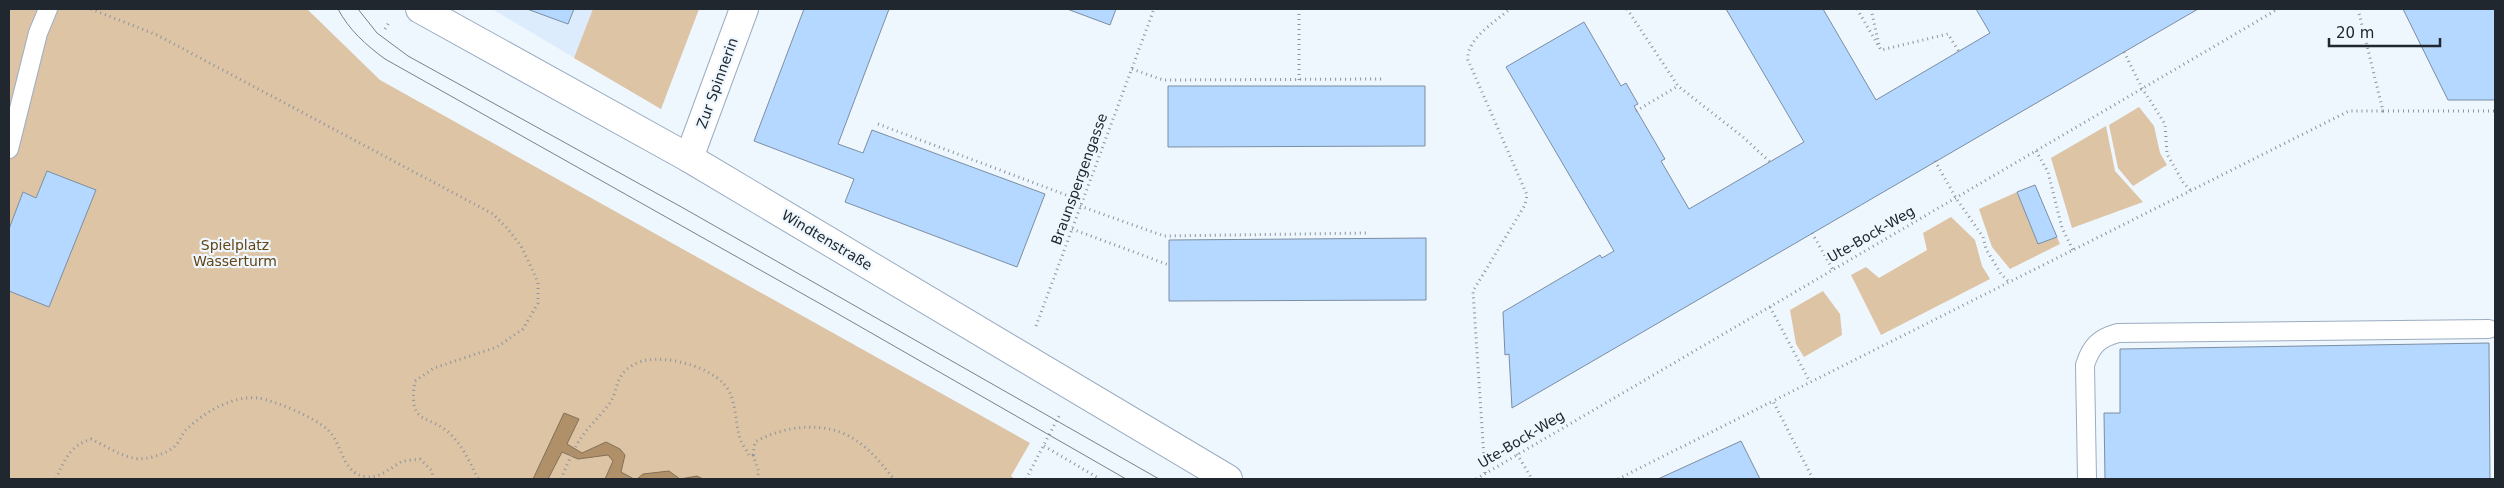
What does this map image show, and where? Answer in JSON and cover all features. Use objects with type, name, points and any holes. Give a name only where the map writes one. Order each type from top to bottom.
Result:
[{"type":"street","name":"Windtenstraße","points":[[420,9],[689,158],[1228,479]]},
{"type":"street","name":"Zur Spinnerin","points":[[689,158],[744,9]]},
{"type":"lane","points":[[9,149],[38,33],[48,9]]},
{"type":"lane","points":[[2087,479],[2086,365],[2092,348],[2106,336],[2118,333],[2489,330]]},
{"type":"path","points":[[91,9],[166,39],[493,214],[508,229],[521,246],[538,282],[538,303],[523,329],[497,347],[434,368],[415,381],[412,402],[420,417],[441,426],[453,436],[462,448],[478,479]]},
{"type":"path","name":"Braunspergengasse","points":[[1024,357],[1154,9]]},
{"type":"path","points":[[1299,9],[1300,80]]},
{"type":"path","points":[[1485,474],[1473,291],[1525,205],[1527,195],[1468,60],[1467,52],[1472,43],[1510,9]]},
{"type":"path","points":[[1627,9],[1678,86],[1743,137],[1770,162]]},
{"type":"path","points":[[1857,9],[1881,50]]},
{"type":"path","points":[[1871,9],[1881,50]]},
{"type":"path","name":"Ute-Bock-Weg","points":[[1476,479],[2278,9]]},
{"type":"path","points":[[2358,9],[2382,112]]},
{"type":"path","points":[[1881,50],[1948,34],[1959,52]]},
{"type":"path","points":[[2124,52],[2142,88],[2164,124],[2167,154],[2183,182],[2191,191]]},
{"type":"path","points":[[1132,69],[1163,80],[1382,79]]},
{"type":"path","points":[[1636,111],[1678,86]]},
{"type":"path","points":[[1618,479],[2349,111],[2495,111]]},
{"type":"path","points":[[878,124],[1082,201]]},
{"type":"path","points":[[2036,150],[2048,172],[2062,228],[2072,250]]},
{"type":"path","points":[[1935,161],[1956,198],[1983,237],[1986,249],[2001,274],[2009,282]]},
{"type":"path","points":[[1080,206],[1164,236],[1368,233]]},
{"type":"path","points":[[1072,230],[1169,265]]},
{"type":"path","points":[[1812,233],[1833,270]]},
{"type":"path","points":[[1770,306],[1810,382]]},
{"type":"path","points":[[561,479],[582,436],[611,401],[615,385],[623,373],[634,364],[650,359],[668,360],[700,367],[715,376],[726,386],[735,411],[739,437],[749,455],[753,455]]},
{"type":"path","points":[[1026,479],[1044,446],[1072,385]]},
{"type":"path","points":[[56,479],[65,457],[82,442],[91,439],[134,458],[152,458],[175,447],[186,430],[217,407],[236,401],[257,398],[314,420],[328,430],[338,445],[343,459],[355,472],[367,477],[384,473],[403,461],[420,459],[432,471],[433,479]]},
{"type":"path","points":[[1773,401],[1812,479]]},
{"type":"path","points":[[756,479],[758,472],[753,455],[755,442],[782,430],[813,427],[843,433],[857,440],[874,455],[894,479]]},
{"type":"path","points":[[1044,446],[1100,479]]},
{"type":"path","points":[[1517,454],[1532,479]]},
{"type":"shaded area","points":[[492,9],[699,9],[661,109]]},
{"type":"shaded area","points":[[564,413],[579,419],[567,444],[582,453],[606,442],[620,449],[625,455],[621,472],[634,479],[605,479],[613,461],[608,455],[578,459],[562,452],[548,479],[533,479]]},
{"type":"shaded area","points":[[669,471],[680,479],[637,479],[643,474]]},
{"type":"shaded area","points":[[697,476],[703,479],[680,479]]},
{"type":"green space","name":"Spielplatz Wasserturm","points":[[9,9],[307,9],[380,80],[1030,443],[1011,476],[1015,479],[9,479]]},
{"type":"green space","points":[[593,9],[699,9],[661,109],[574,58]]},
{"type":"green space","points":[[2139,107],[2154,126],[2160,153],[2167,165],[2133,186],[2118,168],[2109,125]]},
{"type":"green space","points":[[2106,126],[2115,171],[2143,202],[2072,228],[2051,158]]},
{"type":"green space","points":[[2017,192],[2038,244],[2057,237],[2060,244],[2010,269],[1992,247],[1979,209]]},
{"type":"green space","points":[[1951,217],[1975,240],[1982,266],[1990,279],[1881,335],[1851,275],[1866,267],[1879,278],[1927,250],[1923,233]]},
{"type":"green space","points":[[1823,291],[1840,314],[1842,335],[1804,357],[1796,344],[1790,310]]},
{"type":"building","points":[[527,9],[574,9],[568,24]]},
{"type":"building","points":[[804,9],[889,9],[838,144],[863,153],[872,130],[1045,194],[1017,267],[845,202],[854,179],[754,141]]},
{"type":"building","points":[[1067,9],[1116,9],[1110,25]]},
{"type":"building","points":[[1726,9],[1823,9],[1876,100],[1990,33],[1976,9],[2198,9],[1512,408],[1509,354],[1505,355],[1503,312],[1600,255],[1602,258],[1614,251],[1506,67],[1584,22],[1621,86],[1626,83],[1638,104],[1634,106],[1665,159],[1661,161],[1689,209],[1804,142]]},
{"type":"building","points":[[2403,9],[2495,9],[2495,100],[2448,100]]},
{"type":"building","points":[[1168,86],[1425,86],[1425,146],[1168,147]]},
{"type":"building","points":[[47,171],[96,190],[49,307],[9,291],[9,229],[23,192],[36,198]]},
{"type":"building","points":[[2035,185],[2057,237],[2038,244],[2017,192]]},
{"type":"building","points":[[1426,238],[1426,300],[1169,301],[1169,240]]},
{"type":"building","points":[[2489,343],[2490,479],[2105,479],[2104,413],[2120,413],[2120,349]]},
{"type":"building","points":[[1741,441],[1760,479],[1658,479]]},
{"type":"tram line","points":[[338,9],[358,37],[385,59],[826,307],[1126,479]]},
{"type":"tram line","points":[[358,9],[377,33],[408,56],[685,209],[1159,479]]}]
